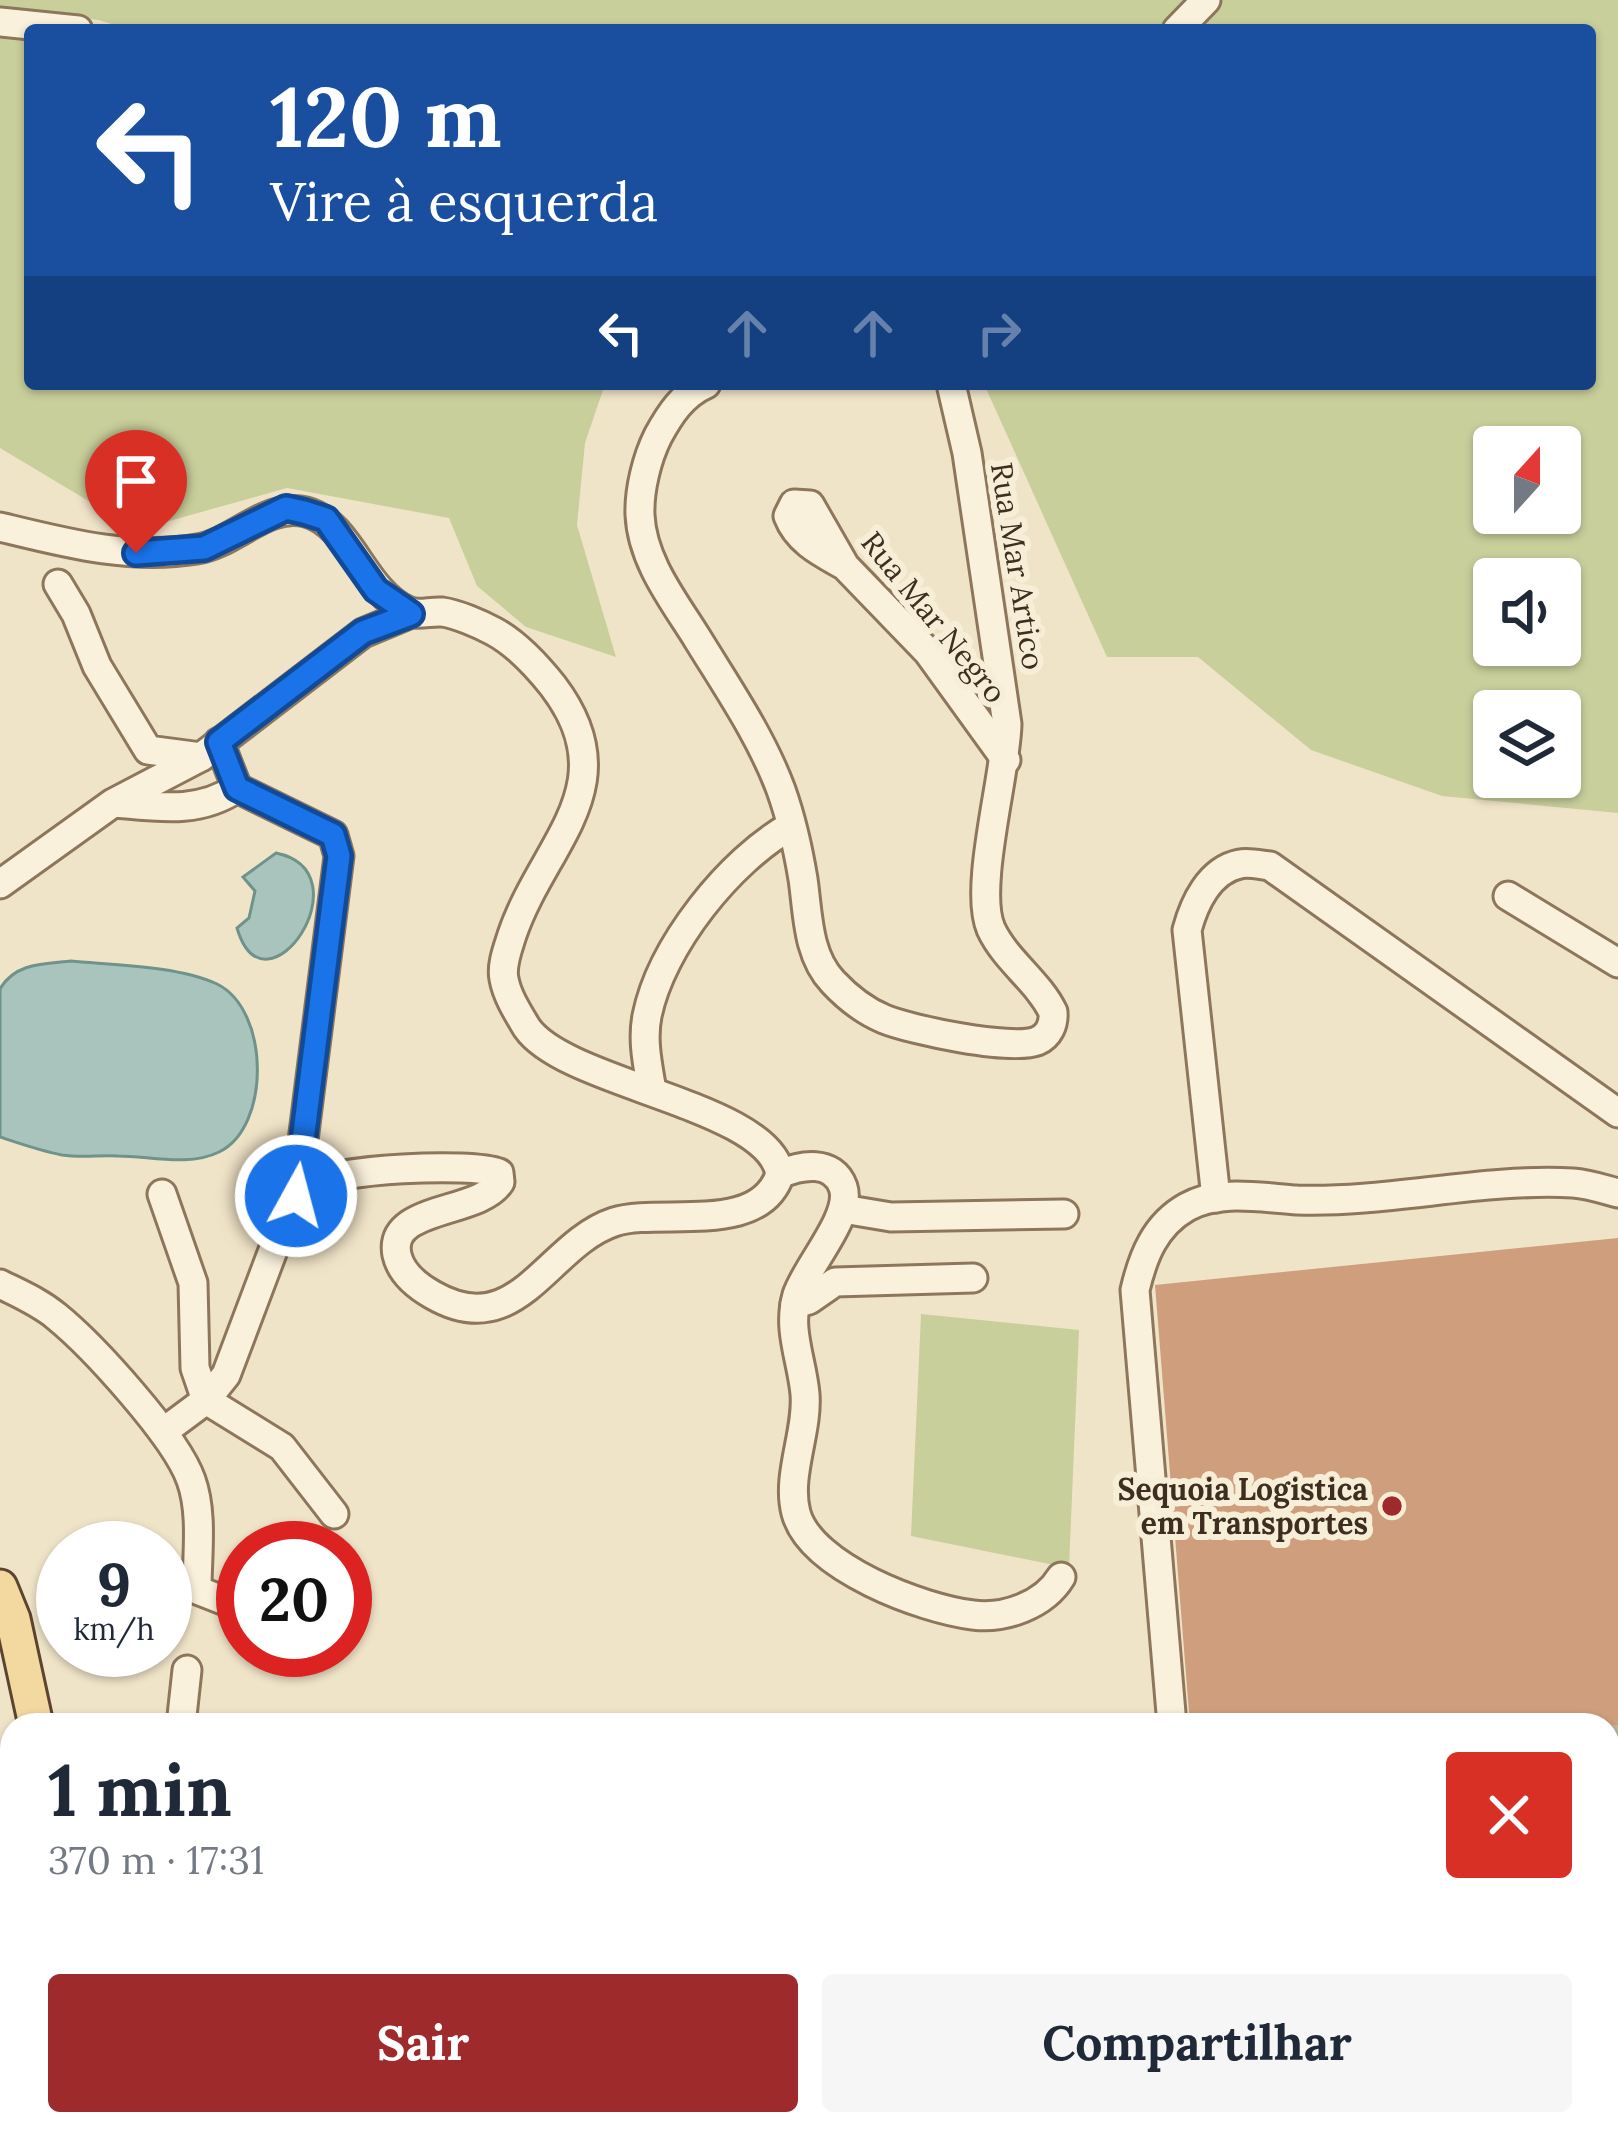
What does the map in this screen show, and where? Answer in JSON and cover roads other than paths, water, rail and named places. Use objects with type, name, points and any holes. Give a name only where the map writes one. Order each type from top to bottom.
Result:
[{"type":"main road","points":[[0,1587],[14,1619],[34,1713]]},
{"type":"street","points":[[1183,24],[1206,0]]},
{"type":"street","points":[[652,1090],[645,1048],[647,1016],[662,977],[694,921],[732,869],[791,826],[768,759],[654,567],[640,514],[645,474],[668,418],[691,390]]},
{"type":"street","name":"Rua Mar Artico","points":[[791,826],[815,952],[828,978],[852,1000],[883,1019],[917,1029],[997,1041],[1036,1041],[1054,1022],[1054,1012],[1002,949],[989,926],[986,908],[1006,760],[1005,693],[952,390]]},
{"type":"street","points":[[0,527],[110,552],[163,554],[204,548],[286,508],[326,519],[376,590],[411,614]]},
{"type":"street","name":"Rua Mar Negro","points":[[815,512],[845,566],[928,652],[1006,760]]},
{"type":"street","points":[[58,584],[97,666],[148,750],[210,749]]},
{"type":"street","points":[[4,872],[210,749],[363,632],[411,614],[444,612],[495,632],[537,666],[566,704],[584,749],[584,787],[514,928],[502,975],[514,1006],[531,1033],[559,1054],[731,1126],[766,1148],[778,1162],[780,1174],[768,1195],[752,1206],[723,1214],[629,1218],[587,1233],[522,1294],[501,1305],[476,1307],[430,1294],[398,1262],[396,1245],[403,1229],[419,1218],[493,1193],[499,1173],[477,1168],[366,1172],[326,1179],[296,1196]]},
{"type":"street","points":[[163,1432],[206,1400],[226,1375],[296,1196],[339,856],[333,835],[237,788],[210,749]]},
{"type":"street","points":[[113,803],[178,809],[216,802],[237,788]]},
{"type":"street","points":[[1216,1198],[1187,930],[1195,902],[1212,880],[1239,863],[1270,866],[1618,1113]]},
{"type":"street","points":[[1508,896],[1618,963]]},
{"type":"street","points":[[780,1174],[808,1166],[835,1174],[843,1187],[843,1209],[805,1275],[795,1304],[792,1325],[805,1395],[796,1513],[819,1545],[870,1584],[975,1616],[1012,1612],[1041,1599],[1061,1577]]},
{"type":"street","points":[[1171,1713],[1135,1290],[1143,1258],[1166,1224],[1189,1205],[1216,1198],[1341,1198],[1544,1183],[1577,1183],[1618,1193]]},
{"type":"street","points":[[162,1194],[193,1283],[195,1368],[206,1400],[282,1447],[334,1514]]},
{"type":"street","points":[[843,1209],[891,1217],[1064,1214]]},
{"type":"street","points":[[795,1304],[835,1282],[973,1278]]},
{"type":"street","points":[[0,1284],[60,1319],[163,1432],[191,1479],[196,1504],[197,1590],[216,1597]]},
{"type":"street","points":[[182,1713],[186,1677]]},
{"type":"water","points":[[276,853],[302,866],[313,886],[302,933],[286,951],[268,959],[250,953],[237,928],[249,918],[255,891],[243,877]]},
{"type":"water","points":[[71,961],[184,973],[217,984],[234,998],[255,1042],[257,1068],[248,1119],[236,1139],[219,1152],[182,1160],[62,1155],[0,1137],[0,989],[22,970]]},
{"type":"place","name":"Sequoia Logistica em Transportes","points":[[1392,1506]]}]
